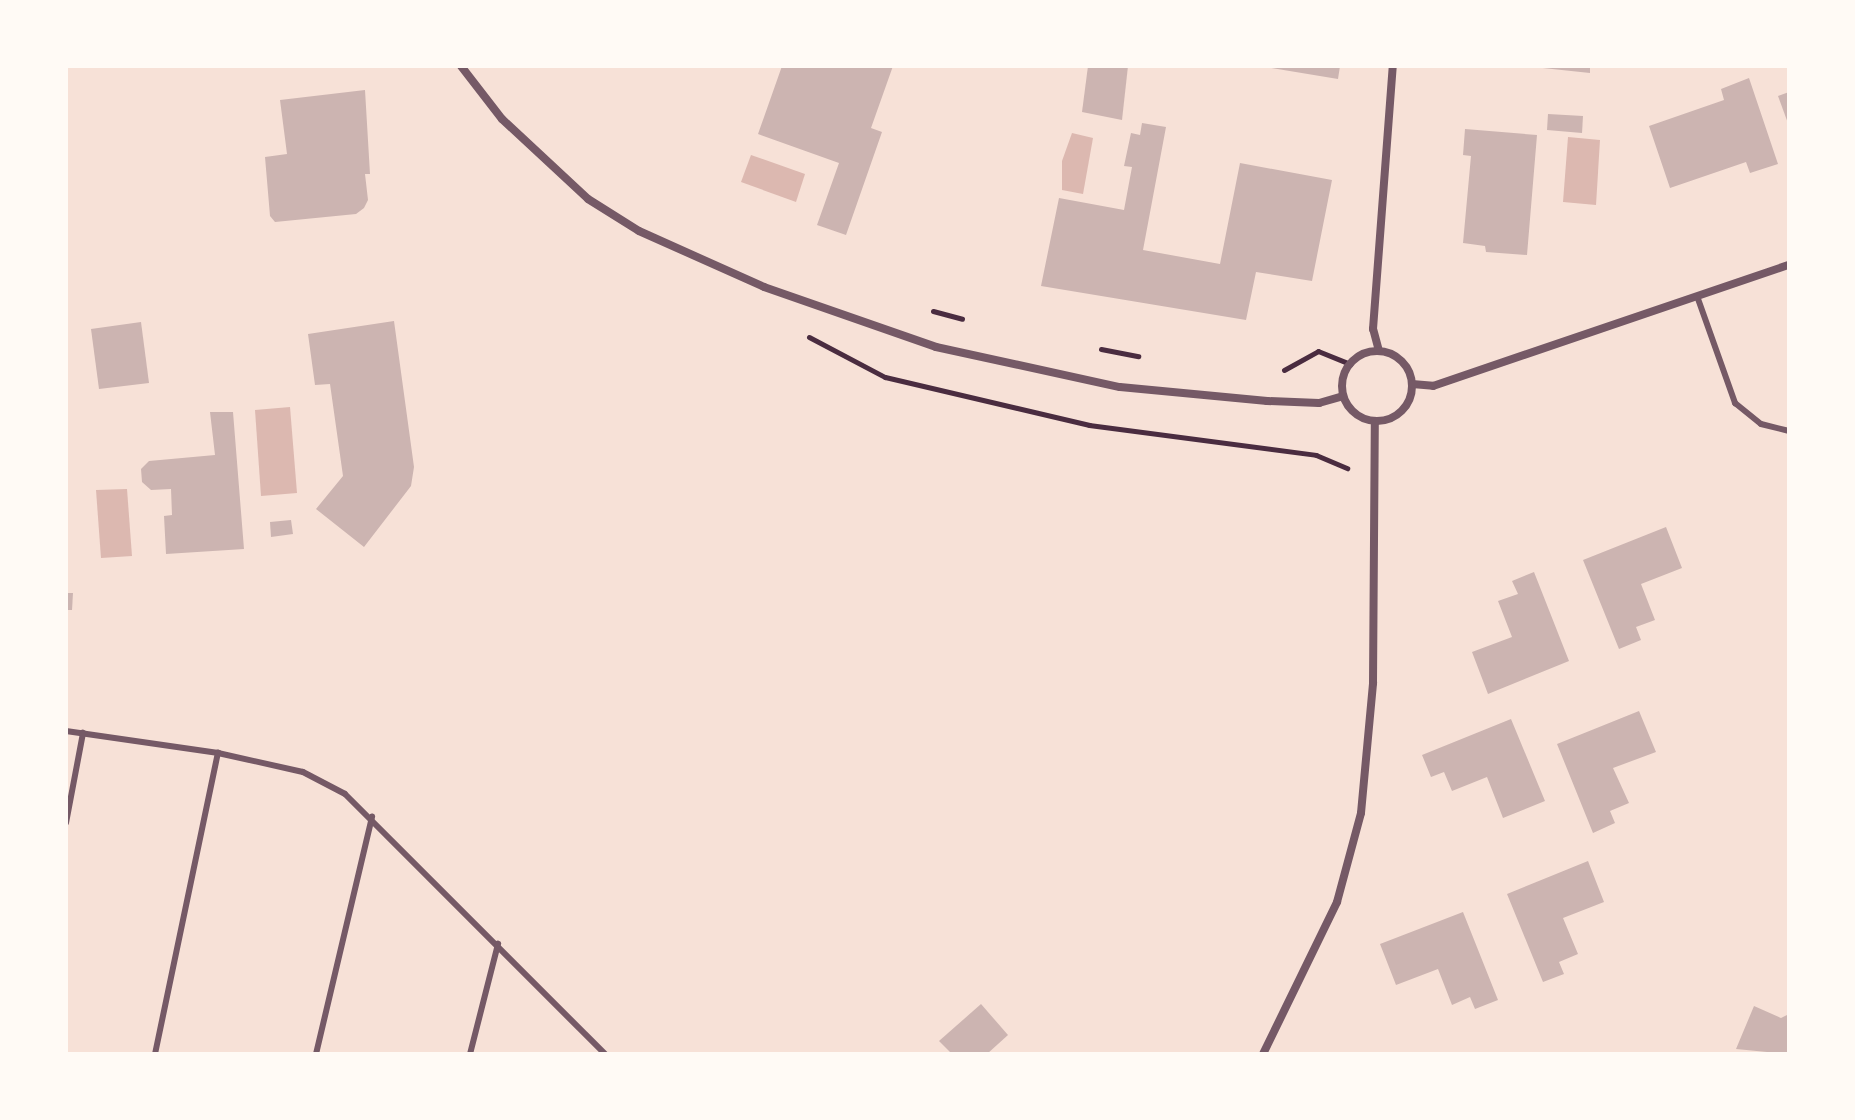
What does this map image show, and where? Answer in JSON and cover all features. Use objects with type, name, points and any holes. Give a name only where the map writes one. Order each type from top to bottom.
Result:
[{"type":"street","points":[[461,66],[502,119],[588,199],[639,231],[764,287],[936,347],[1120,387],[1267,401],[1319,403],[1343,396]]},
{"type":"street","points":[[1379,351],[1373,329],[1393,66]]},
{"type":"street","points":[[1412,384],[1433,386],[1789,265]]},
{"type":"street","points":[[1379,351],[1401,360],[1412,384],[1402,411],[1375,421],[1358,415],[1343,396],[1350,364],[1379,351]]},
{"type":"street","points":[[1263,1054],[1337,902],[1361,813],[1373,683],[1375,421]]},
{"type":"lane","points":[[1697,296],[1735,403],[1761,424],[1789,431]]},
{"type":"lane","points":[[66,731],[218,753],[303,772],[345,794],[372,817],[605,1054]]},
{"type":"lane","points":[[66,823],[83,733]]},
{"type":"lane","points":[[155,1054],[218,753]]},
{"type":"lane","points":[[316,1054],[372,817]]},
{"type":"lane","points":[[470,1054],[498,944]]},
{"type":"path","points":[[921,308],[979,324]]},
{"type":"path","points":[[815,341],[885,377],[1089,425],[1316,455],[1374,478]]},
{"type":"path","points":[[1093,348],[1150,358]]},
{"type":"path","points":[[1278,370],[1318,351],[1350,364]]},
{"type":"shaded area","points":[[1072,133],[1093,138],[1083,194],[1062,190],[1062,161]]},
{"type":"shaded area","points":[[1568,137],[1600,140],[1596,205],[1563,202]]},
{"type":"shaded area","points":[[751,155],[805,174],[796,202],[741,182]]},
{"type":"shaded area","points":[[290,407],[297,493],[261,496],[255,410]]},
{"type":"shaded area","points":[[127,489],[132,556],[101,558],[96,490]]},
{"type":"building","points":[[782,66],[893,66],[871,128],[882,132],[846,235],[817,225],[839,163],[758,134]]},
{"type":"building","points":[[1088,66],[1128,66],[1122,120],[1082,112]]},
{"type":"building","points":[[1259,66],[1340,66],[1338,79]]},
{"type":"building","points":[[1524,66],[1590,66],[1590,73]]},
{"type":"building","points":[[1749,78],[1778,164],[1750,173],[1746,162],[1670,188],[1649,126],[1724,100],[1721,89]]},
{"type":"building","points":[[365,90],[370,174],[365,174],[368,200],[364,208],[356,214],[275,222],[270,216],[265,157],[287,154],[280,100]]},
{"type":"building","points":[[1789,92],[1789,126],[1778,96]]},
{"type":"building","points":[[1548,114],[1583,116],[1582,133],[1547,130]]},
{"type":"building","points":[[1142,123],[1166,127],[1143,250],[1220,264],[1240,163],[1332,180],[1312,281],[1256,272],[1246,320],[1041,286],[1059,198],[1124,210],[1132,167],[1124,166],[1131,133],[1140,135]]},
{"type":"building","points":[[1465,129],[1537,135],[1527,255],[1486,252],[1485,246],[1463,243],[1471,156],[1463,155]]},
{"type":"building","points":[[394,321],[414,467],[411,486],[364,547],[316,509],[343,476],[330,384],[315,385],[308,334]]},
{"type":"building","points":[[141,322],[149,383],[99,389],[91,329]]},
{"type":"building","points":[[210,412],[233,412],[244,549],[166,554],[164,516],[172,515],[171,489],[151,490],[142,482],[141,469],[149,461],[215,455]]},
{"type":"building","points":[[291,520],[293,534],[271,537],[270,522]]},
{"type":"building","points":[[1666,527],[1682,568],[1641,584],[1655,620],[1636,627],[1641,640],[1619,649],[1583,560]]},
{"type":"building","points":[[1534,572],[1569,661],[1488,694],[1472,652],[1512,637],[1498,601],[1518,594],[1512,581]]},
{"type":"building","points":[[66,593],[73,593],[72,610],[66,610]]},
{"type":"building","points":[[1639,711],[1656,752],[1613,768],[1629,803],[1610,811],[1615,823],[1593,833],[1557,744]]},
{"type":"building","points":[[1511,719],[1545,801],[1503,818],[1487,777],[1452,791],[1444,772],[1431,777],[1422,755]]},
{"type":"building","points":[[1588,861],[1604,902],[1563,918],[1578,954],[1559,962],[1564,974],[1543,982],[1507,894]]},
{"type":"building","points":[[1463,912],[1498,1000],[1475,1009],[1470,997],[1452,1005],[1438,969],[1396,985],[1380,944]]},
{"type":"building","points":[[981,1004],[1008,1035],[987,1054],[952,1054],[939,1041]]},
{"type":"building","points":[[1754,1006],[1781,1018],[1789,1014],[1789,1054],[1736,1049]]}]
